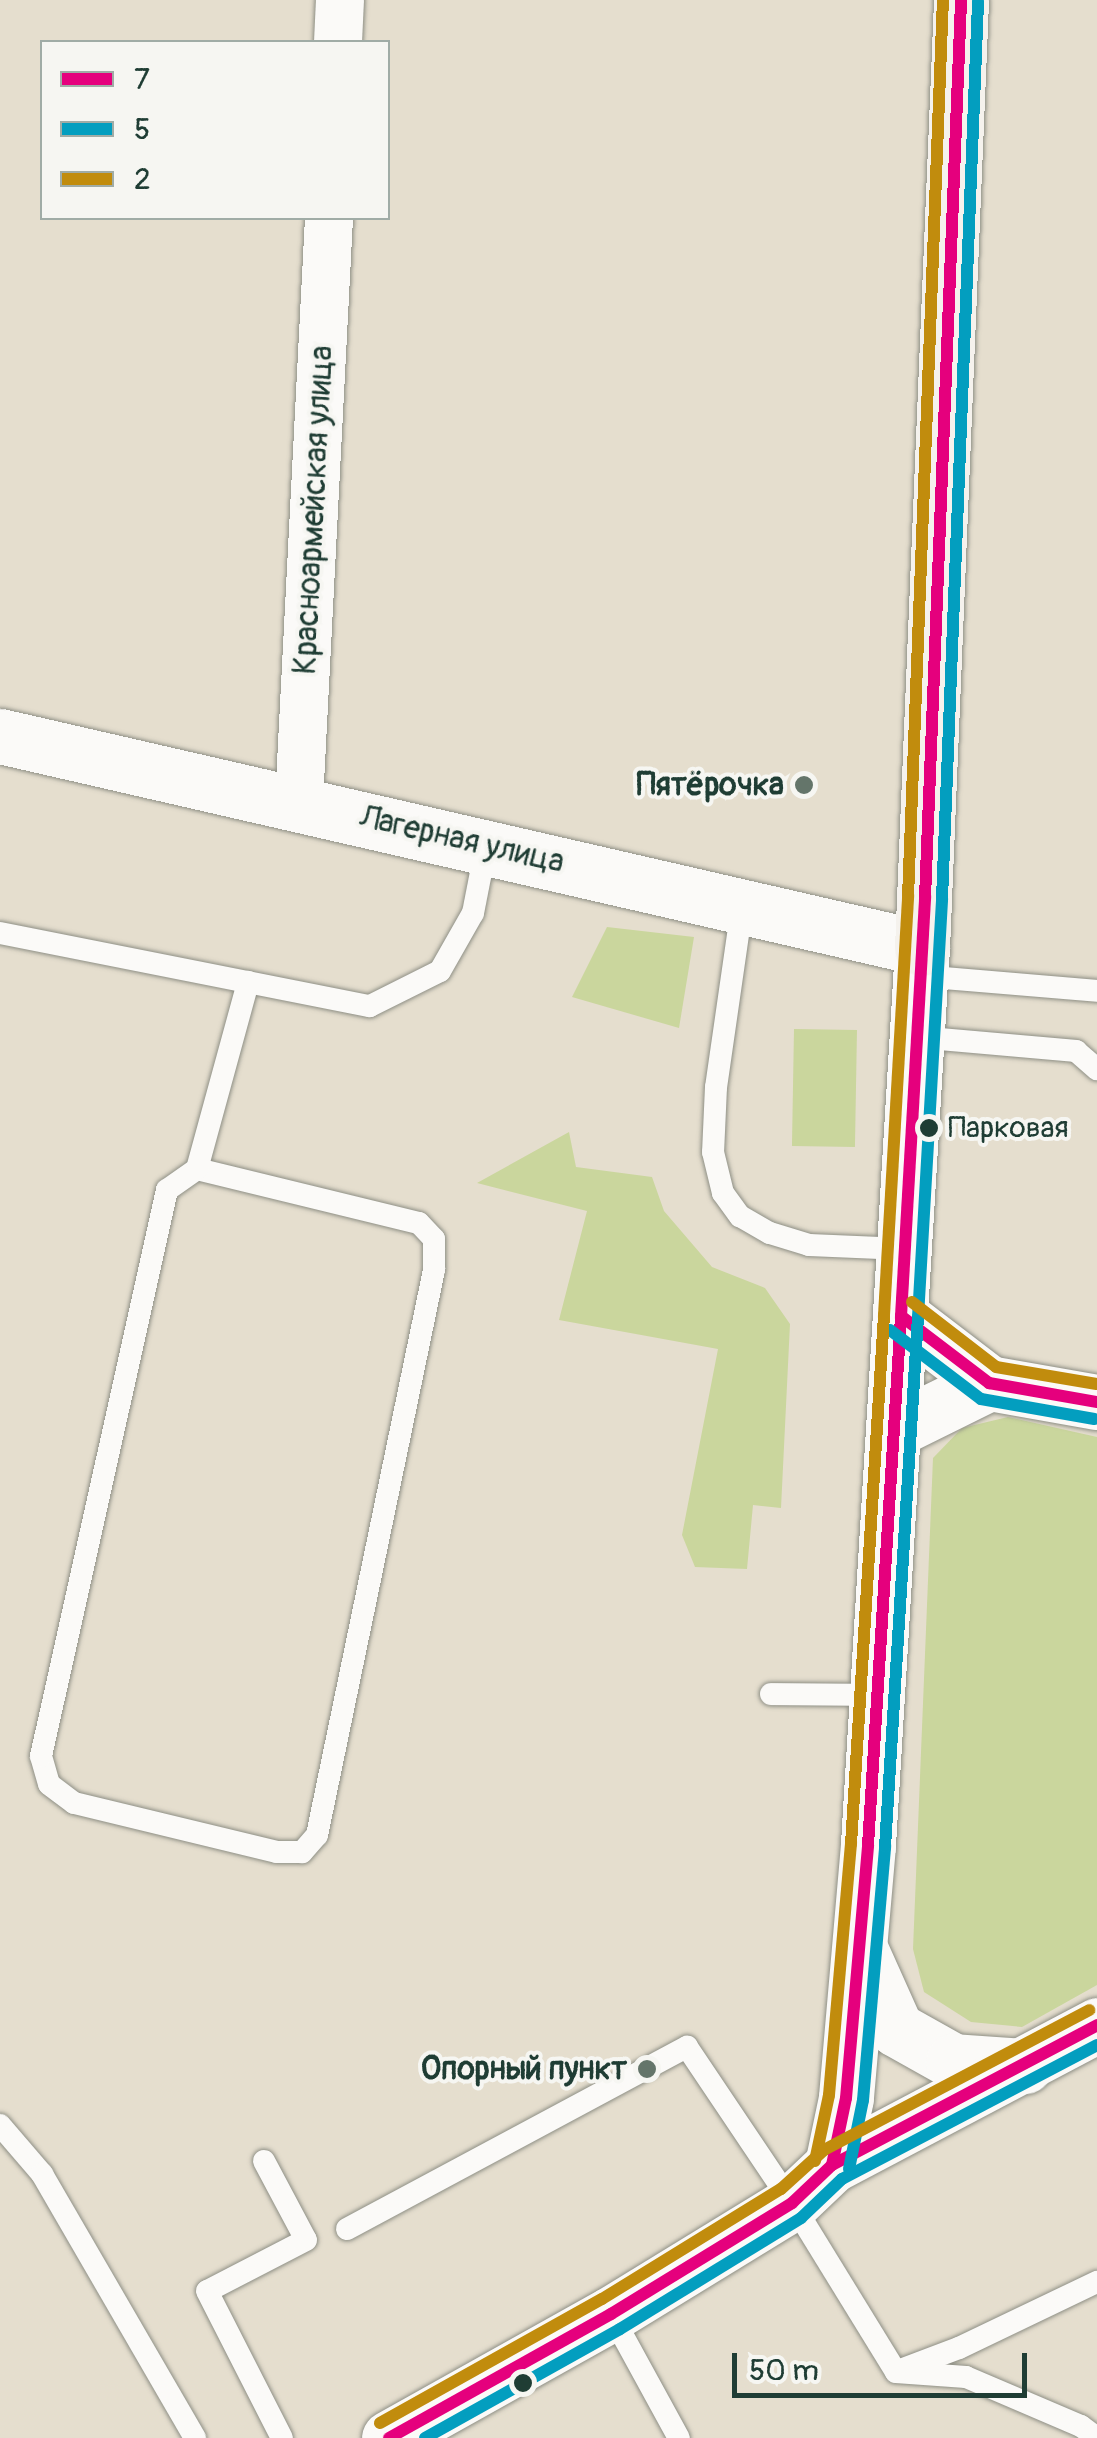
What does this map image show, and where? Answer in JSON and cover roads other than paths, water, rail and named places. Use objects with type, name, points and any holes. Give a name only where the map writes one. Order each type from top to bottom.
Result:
[{"type":"main road","points":[[921,962],[961,0]]},
{"type":"street","points":[[338,40],[340,0]]},
{"type":"street","name":"Красноармейская улица","points":[[299,802],[329,220]]},
{"type":"street","name":"Лагерная улица","points":[[0,736],[742,904],[921,962]]},
{"type":"street","points":[[832,2165],[846,2098],[859,1946],[921,962]]},
{"type":"street","points":[[901,1316],[989,1383],[1097,1402]]},
{"type":"street","points":[[894,1430],[989,1383]]},
{"type":"street","points":[[859,1946],[896,2029],[953,2061],[1026,2066]]},
{"type":"street","points":[[389,2438],[611,2314],[792,2202],[832,2165],[1026,2066],[1097,2025]]},
{"type":"lane","points":[[0,933],[370,1006],[440,971],[473,913],[486,847]]},
{"type":"lane","points":[[742,904],[716,1087],[713,1152],[723,1193],[740,1216],[770,1233],[810,1244],[904,1249]]},
{"type":"lane","points":[[921,962],[1097,991]]},
{"type":"lane","points":[[197,1169],[419,1223],[434,1239],[434,1270],[316,1835],[302,1852],[278,1852],[74,1804],[49,1784],[41,1756],[167,1190],[197,1169],[248,982]]},
{"type":"lane","points":[[917,1036],[1076,1051],[1097,1069]]},
{"type":"lane","points":[[771,1694],[877,1695]]},
{"type":"lane","points":[[347,2229],[687,2047],[792,2202],[896,2372]]},
{"type":"lane","points":[[0,2124],[42,2174],[195,2438]]},
{"type":"lane","points":[[264,2161],[306,2240],[207,2292],[282,2438]]},
{"type":"lane","points":[[896,2372],[958,2348],[1097,2282]]},
{"type":"lane","points":[[611,2314],[679,2438]]},
{"type":"lane","points":[[896,2372],[966,2377],[1085,2434]]},
{"type":"place","name":"Пятёрочка","points":[[804,785]]},
{"type":"place","name":"Парковая","points":[[929,1128]]},
{"type":"place","name":"Опорный пункт","points":[[647,2069]]}]
